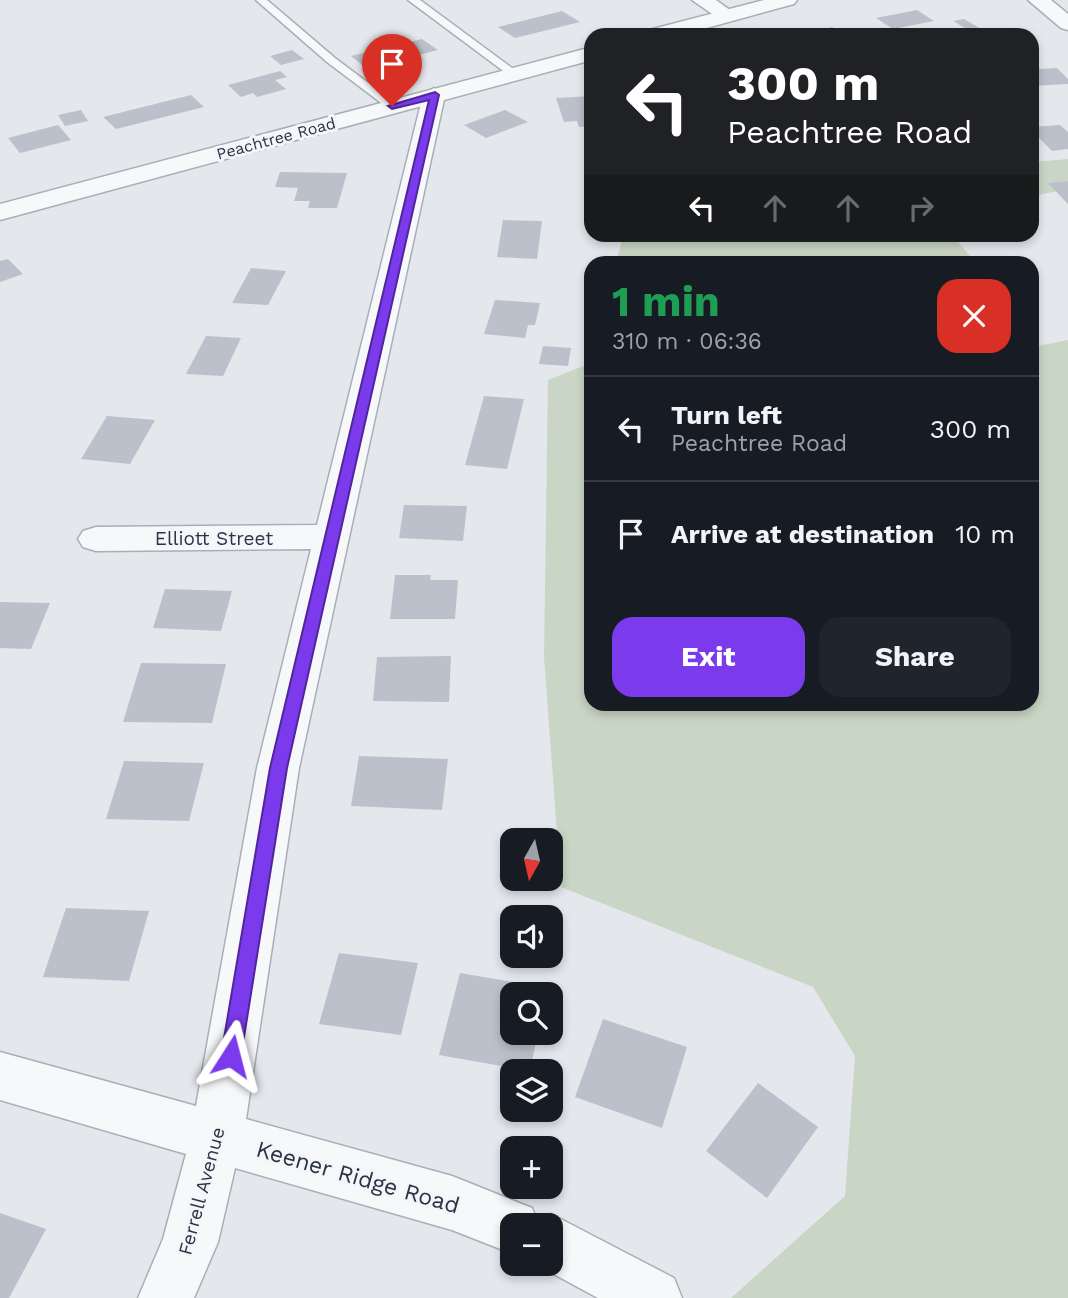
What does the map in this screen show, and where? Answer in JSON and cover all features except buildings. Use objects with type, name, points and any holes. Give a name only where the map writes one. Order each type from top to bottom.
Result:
[{"type":"street","points":[[702,0],[728,16]]},
{"type":"street","points":[[683,28],[787,0]]},
{"type":"street","points":[[1038,0],[1068,24]]},
{"type":"street","name":"Peachtree Road","points":[[0,212],[584,55]]},
{"type":"street","name":"Ferrell Avenue","points":[[166,1298],[190,1242],[217,1136],[278,768],[435,95]]},
{"type":"street","name":"Elliott Street","points":[[96,539],[333,537]]},
{"type":"street","name":"Keener Ridge Road","points":[[0,1076],[452,1203],[500,1222]]},
{"type":"street","points":[[563,1249],[654,1298]]},
{"type":"lane","points":[[261,0],[331,60],[392,106]]},
{"type":"lane","points":[[413,0],[514,74]]},
{"type":"green space","points":[[1068,159],[1068,189],[1039,195],[1039,161]]},
{"type":"green space","points":[[622,242],[958,242],[970,256],[618,256]]},
{"type":"green space","points":[[1068,340],[1068,1298],[731,1298],[845,1196],[855,1056],[813,987],[564,888],[564,828],[557,828],[544,657],[548,380],[584,366],[584,711],[1039,711],[1039,346]]},
{"type":"route","points":[[231,1056],[278,768],[435,95],[392,106]]}]
